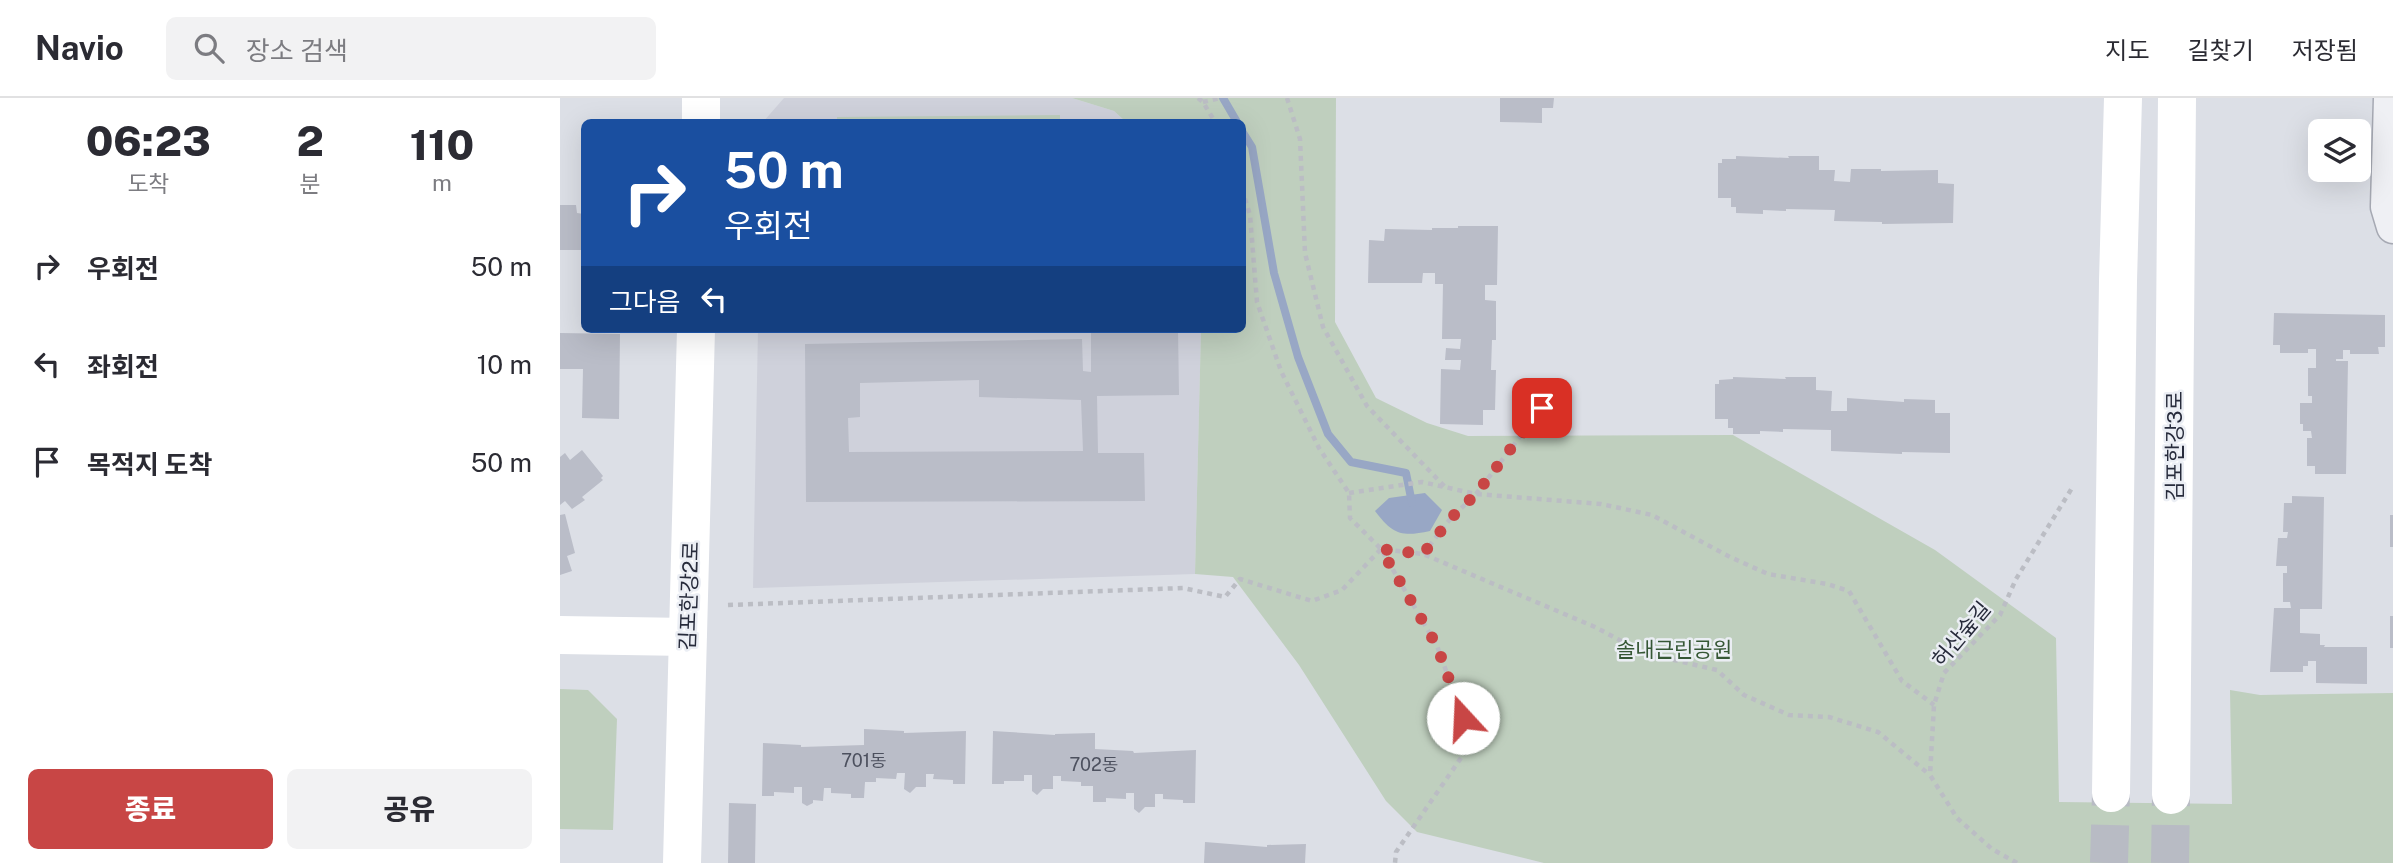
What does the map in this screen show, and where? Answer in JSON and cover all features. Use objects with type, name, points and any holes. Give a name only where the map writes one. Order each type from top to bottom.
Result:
[{"type":"street","points":[[701,98],[701,119]]},
{"type":"street","points":[[2111,793],[2123,98]]},
{"type":"street","name":"김포한강3로","points":[[2171,795],[2178,98]]},
{"type":"street","points":[[2390,98],[2387,207],[2393,226]]},
{"type":"street","name":"김포한강2로","points":[[681,863],[696,333]]},
{"type":"street","points":[[560,635],[688,637]]},
{"type":"path","points":[[1198,98],[1213,119]]},
{"type":"path","points":[[1203,102],[1220,98]]},
{"type":"path","points":[[1287,98],[1300,139],[1305,253],[1323,327],[1367,405],[1445,488]]},
{"type":"path","points":[[1246,202],[1250,215],[1257,302],[1281,372],[1319,448],[1349,493],[1350,518],[1381,549],[1437,646],[1472,742],[1396,852],[1395,863]]},
{"type":"path","points":[[1423,554],[1451,518],[1476,494],[1542,408]]},
{"type":"path","points":[[1349,493],[1422,482],[1476,494],[1601,504],[1652,515],[1730,557],[1769,574],[1828,584],[1849,591],[1902,681],[1934,705]]},
{"type":"path","name":"허산숲길","points":[[1930,775],[1934,705],[1944,673],[2000,615],[2015,579],[2073,488]]},
{"type":"path","points":[[1381,549],[1423,554],[1595,627],[1644,653],[1717,670],[1744,695],[1789,715],[1829,717],[1878,732],[1930,775],[1957,818],[1992,849],[2017,863]]},
{"type":"path","points":[[728,605],[1183,588],[1225,597],[1240,579],[1312,601],[1342,590],[1381,549]]},
{"type":"shaded area","points":[[784,98],[1072,98],[1114,111],[1123,119],[766,119]]},
{"type":"shaded area","points":[[758,333],[1201,333],[1195,574],[753,588]]},
{"type":"green space","name":"솔내근린공원","points":[[1072,98],[1336,98],[1335,322],[1376,398],[1427,423],[1468,436],[1733,435],[1935,550],[2056,638],[2059,802],[2232,804],[2230,690],[2260,695],[2393,693],[2393,863],[1544,863],[1417,832],[1386,801],[1299,665],[1233,577],[1195,574],[1201,333],[1246,333],[1246,119],[1123,119],[1114,111]]},
{"type":"green space","points":[[1060,115],[1060,119],[837,119]]},
{"type":"green space","points":[[560,689],[588,690],[617,719],[613,830],[560,829]]},
{"type":"water","points":[[1425,493],[1442,510],[1430,531],[1412,534],[1399,532],[1387,525],[1375,511],[1389,498]]},
{"type":"building","points":[[1500,98],[1554,98],[1553,108],[1542,108],[1542,123],[1500,122]]},
{"type":"building","points":[[1736,156],[1819,156],[1819,170],[1835,170],[1834,181],[1850,182],[1851,169],[1938,170],[1938,183],[1954,184],[1953,223],[1882,224],[1834,221],[1835,210],[1786,209],[1763,210],[1763,214],[1736,213],[1736,207],[1731,207],[1731,198],[1718,198],[1718,163],[1722,163],[1722,159],[1736,159]]},
{"type":"building","points":[[560,205],[576,205],[577,213],[581,214],[581,250],[560,250]]},
{"type":"building","points":[[1458,226],[1498,226],[1497,285],[1485,285],[1485,300],[1496,301],[1496,340],[1492,340],[1491,370],[1496,370],[1495,410],[1483,410],[1483,425],[1440,424],[1441,369],[1460,370],[1461,360],[1445,360],[1446,348],[1460,349],[1461,339],[1442,339],[1443,284],[1435,284],[1435,273],[1423,273],[1422,283],[1368,283],[1369,240],[1384,241],[1385,229],[1432,230]]},
{"type":"building","points":[[2274,313],[2385,315],[2385,347],[2378,347],[2379,354],[2350,354],[2350,350],[2343,350],[2343,359],[2336,359],[2348,361],[2346,474],[2315,474],[2315,466],[2307,466],[2307,438],[2312,438],[2311,431],[2303,431],[2303,424],[2300,424],[2300,403],[2312,403],[2312,396],[2308,396],[2308,368],[2316,368],[2316,349],[2308,349],[2308,353],[2280,353],[2280,345],[2273,345]]},
{"type":"building","points":[[560,333],[620,334],[619,419],[582,418],[583,369],[560,369]]},
{"type":"building","points":[[1091,333],[1178,333],[1179,395],[1097,396],[1098,453],[1144,453],[1145,501],[806,502],[805,344],[1082,339],[1083,371],[1091,372]],"holes":[[[979,380],[979,397],[1081,400],[1083,451],[849,452],[848,418],[860,417],[860,383]]]},
{"type":"building","points":[[1733,377],[1816,377],[1816,390],[1832,391],[1831,411],[1847,411],[1847,398],[1904,402],[1904,399],[1935,400],[1935,413],[1950,413],[1950,453],[1831,451],[1831,430],[1783,429],[1783,432],[1733,434],[1733,428],[1728,428],[1728,419],[1715,419],[1715,384],[1719,384],[1719,380]]},
{"type":"building","points":[[582,450],[603,476],[603,480],[582,497],[585,500],[572,509],[565,501],[560,505],[560,457],[565,453],[570,460]]},
{"type":"building","points":[[2292,496],[2324,497],[2322,609],[2300,609],[2300,633],[2320,634],[2320,645],[2325,645],[2324,647],[2367,647],[2367,684],[2316,683],[2316,661],[2308,661],[2308,666],[2303,666],[2303,672],[2270,672],[2274,608],[2291,608],[2290,602],[2283,602],[2283,573],[2287,573],[2287,566],[2276,566],[2278,538],[2287,538],[2288,532],[2283,532],[2284,503],[2292,503]]},
{"type":"building","points":[[565,514],[575,553],[567,556],[572,571],[560,575],[560,515]]},
{"type":"building","points":[[2390,515],[2393,515],[2393,547],[2390,547]]},
{"type":"building","points":[[2390,616],[2393,616],[2393,648],[2390,648]]},
{"type":"building","points":[[864,729],[904,733],[966,731],[965,784],[933,779],[934,774],[926,774],[926,787],[916,787],[910,793],[904,789],[905,773],[897,773],[896,779],[876,778],[876,782],[865,782],[864,798],[831,793],[831,788],[824,788],[823,801],[813,800],[813,803],[807,806],[802,803],[802,787],[794,787],[794,793],[774,792],[774,796],[762,796],[763,743],[801,747],[864,745]]},
{"type":"building","points":[[993,731],[1055,735],[1095,733],[1095,749],[1134,753],[1196,750],[1195,803],[1163,799],[1163,794],[1155,794],[1155,807],[1145,807],[1139,813],[1134,809],[1134,793],[1126,793],[1126,799],[1106,798],[1106,802],[1093,802],[1093,786],[1061,781],[1061,776],[1053,776],[1053,789],[1043,789],[1037,795],[1032,791],[1032,775],[1024,775],[1024,781],[992,784]]},
{"type":"building","points":[[729,803],[756,804],[755,863],[728,863]]},
{"type":"building","points":[[1205,842],[1267,847],[1306,844],[1305,863],[1204,863]]},
{"type":"waterway","points":[[1223,98],[1235,119]]},
{"type":"waterway","points":[[1246,137],[1252,147],[1274,273],[1298,357],[1328,434],[1351,462],[1406,473],[1412,503]]},
{"type":"tunnel","points":[[2109,863],[2111,793]]},
{"type":"tunnel","points":[[2170,863],[2171,795]]},
{"type":"route","points":[[1463,718],[1437,646],[1381,549],[1423,554],[1451,518],[1476,494],[1542,408]]}]
